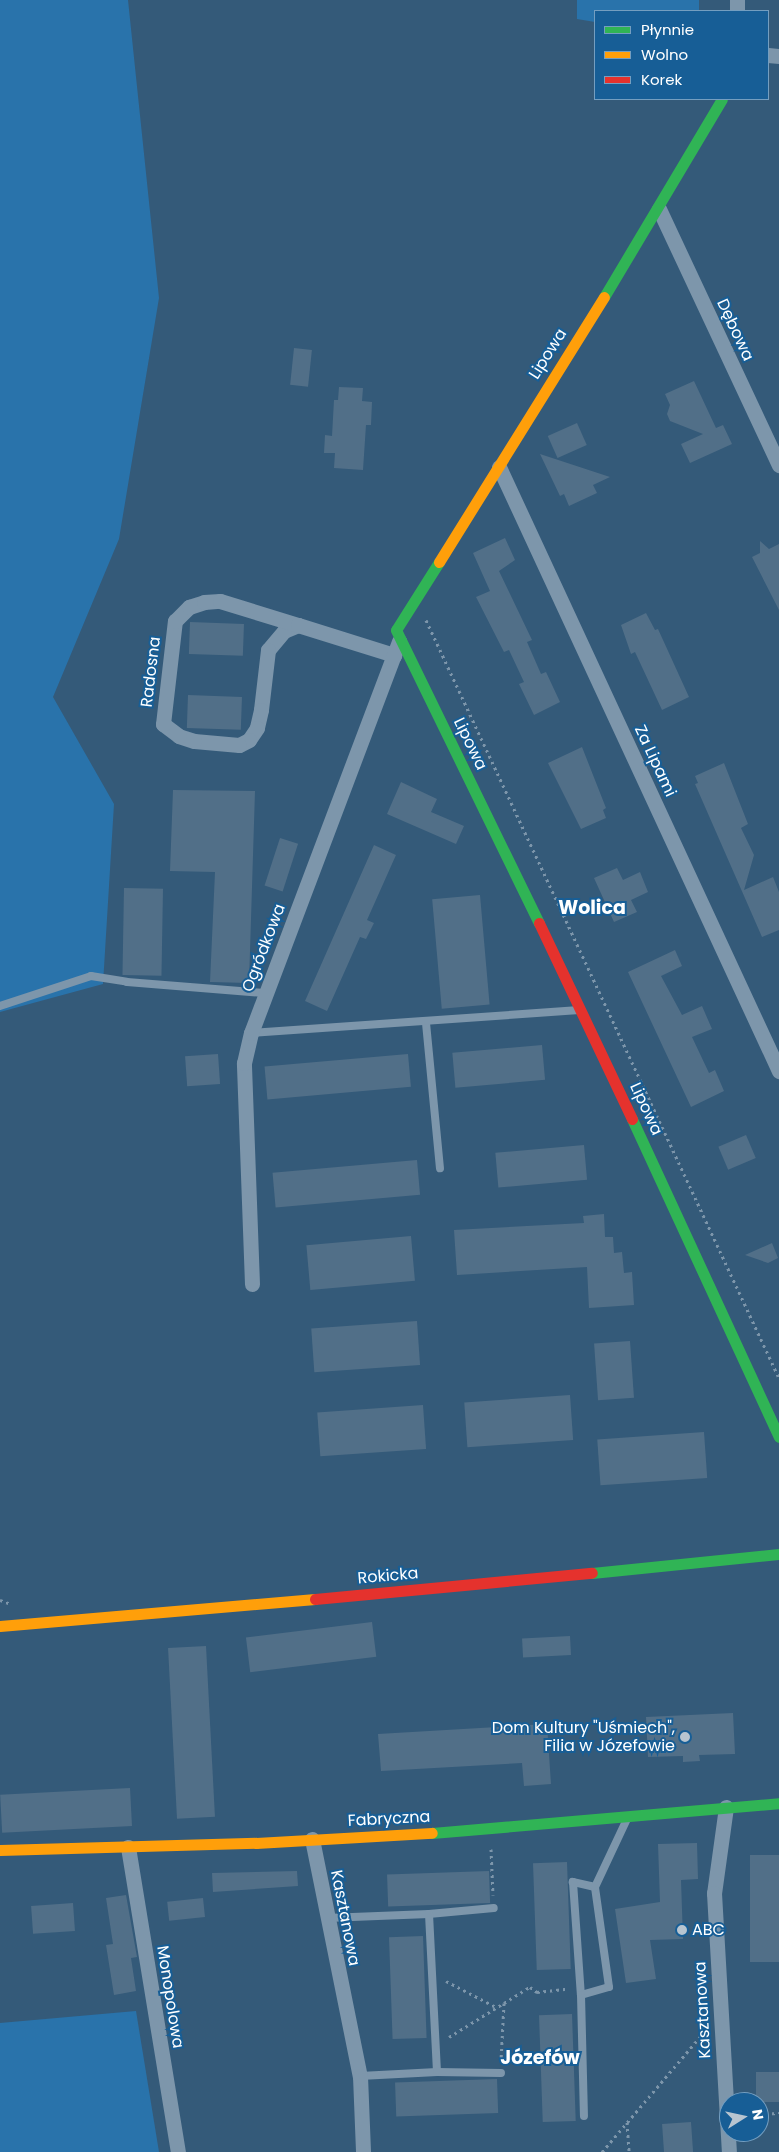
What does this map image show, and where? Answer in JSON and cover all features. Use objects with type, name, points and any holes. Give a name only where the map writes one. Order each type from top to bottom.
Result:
[{"type":"street","name":"Lipowa","points":[[721,100],[659,209],[396,630],[397,648],[580,1010],[773,1412],[779,1437]]},
{"type":"street","name":"Dębowa","points":[[659,209],[779,466]]},
{"type":"street","name":"Za Lipami","points":[[499,467],[779,1071]]},
{"type":"street","name":"Radosna","points":[[298,625],[284,631],[268,650],[262,710],[257,728],[248,740],[239,745],[194,741],[179,736],[163,724],[175,621],[189,607],[220,601],[298,625],[397,648]]},
{"type":"street","name":"Ogródkowa","points":[[252,1284],[244,1063],[251,1033],[265,993],[397,648]]},
{"type":"street","name":"Rokicka","points":[[0,1626],[406,1591],[779,1554]]},
{"type":"street","name":"Fabryczna","points":[[0,1850],[128,1847],[490,1830],[779,1803]]},
{"type":"street","name":"Kasztanowa","points":[[726,1807],[714,1893],[729,2152]]},
{"type":"street","name":"Kasztanowa","points":[[312,1839],[360,2076],[363,2152]]},
{"type":"street","name":"Monopolowa","points":[[128,1847],[178,2152]]},
{"type":"lane","points":[[0,1006],[91,976],[127,982],[265,993]]},
{"type":"lane","points":[[251,1033],[426,1024],[580,1010]]},
{"type":"lane","points":[[426,1024],[440,1168]]},
{"type":"lane","points":[[581,1991],[609,1987],[595,1887],[628,1818]]},
{"type":"lane","points":[[584,2116],[581,1991],[573,1882],[595,1887]]},
{"type":"lane","points":[[327,1918],[429,1914],[494,1908]]},
{"type":"lane","points":[[429,1914],[438,2044],[437,2072]]},
{"type":"lane","points":[[360,2076],[437,2072],[501,2073]]},
{"type":"path","points":[[416,599],[779,1378]]},
{"type":"path","points":[[490,1830],[494,1908]]},
{"type":"path","points":[[434,1975],[497,2007]]},
{"type":"path","points":[[438,2044],[530,1987],[536,1992],[581,1991]]},
{"type":"path","points":[[501,2073],[504,2003]]},
{"type":"path","points":[[602,2152],[720,2013]]},
{"type":"path","points":[[627,2122],[628,2152]]},
{"type":"shaded area","points":[[0,0],[128,0],[159,298],[119,539],[53,697],[114,804],[103,984],[0,1012]]},
{"type":"shaded area","points":[[577,0],[699,0],[699,10],[594,10],[594,22],[577,19]]},
{"type":"shaded area","points":[[136,2011],[159,2152],[0,2152],[0,2023]]},
{"type":"building","points":[[294,348],[312,350],[308,387],[290,385]]},
{"type":"building","points":[[694,381],[716,428],[723,425],[732,444],[690,463],[681,444],[703,434],[670,421],[667,414],[670,405],[665,394]]},
{"type":"building","points":[[339,387],[363,388],[362,401],[372,402],[371,425],[366,425],[363,470],[334,468],[335,453],[324,453],[325,435],[332,436],[334,400],[338,400]]},
{"type":"building","points":[[577,423],[587,445],[558,458],[548,436]]},
{"type":"building","points":[[540,454],[610,477],[593,485],[597,493],[569,506],[564,494],[560,496]]},
{"type":"building","points":[[505,538],[515,560],[499,571],[532,640],[527,642],[541,674],[546,672],[560,702],[534,715],[519,684],[524,682],[509,650],[504,652],[476,597],[490,591],[473,553]]},
{"type":"building","points":[[760,541],[769,549],[779,544],[779,610],[752,557],[760,553]]},
{"type":"building","points":[[646,613],[655,630],[658,629],[689,697],[662,710],[635,652],[631,654],[621,625]]},
{"type":"building","points":[[190,622],[244,624],[243,656],[189,654]]},
{"type":"building","points":[[188,695],[242,697],[241,730],[187,728]]},
{"type":"building","points":[[582,747],[606,808],[603,810],[606,818],[581,829],[548,763]]},
{"type":"building","points":[[724,763],[748,824],[741,828],[754,855],[744,890],[773,877],[779,892],[779,930],[762,937],[695,784],[698,783],[695,776]]},
{"type":"building","points":[[401,782],[437,799],[431,812],[464,826],[456,844],[387,814]]},
{"type":"building","points":[[173,790],[255,791],[249,983],[210,982],[215,872],[170,871]]},
{"type":"building","points":[[280,838],[298,844],[283,891],[265,886]]},
{"type":"building","points":[[374,845],[396,855],[367,920],[374,923],[366,939],[360,937],[327,1011],[305,1001]]},
{"type":"building","points":[[617,868],[623,880],[640,872],[648,892],[631,900],[637,912],[614,922],[594,878]]},
{"type":"building","points":[[124,888],[163,889],[161,976],[122,975]]},
{"type":"building","points":[[480,895],[490,1005],[442,1009],[432,899]]},
{"type":"building","points":[[675,950],[682,966],[661,976],[682,1015],[702,1006],[712,1029],[692,1037],[709,1073],[715,1070],[724,1091],[691,1107],[628,972]]},
{"type":"building","points":[[542,1045],[545,1080],[455,1088],[452,1053]]},
{"type":"building","points":[[218,1054],[220,1084],[187,1086],[185,1056]]},
{"type":"building","points":[[408,1054],[411,1087],[267,1099],[265,1067]]},
{"type":"building","points":[[746,1135],[756,1158],[728,1170],[718,1147]]},
{"type":"building","points":[[584,1145],[587,1180],[498,1188],[495,1153]]},
{"type":"building","points":[[417,1160],[420,1195],[276,1208],[273,1173]]},
{"type":"building","points":[[604,1214],[605,1237],[613,1237],[614,1253],[622,1252],[624,1273],[632,1272],[634,1305],[589,1308],[587,1267],[457,1275],[454,1230],[584,1223],[583,1216]]},
{"type":"building","points":[[411,1236],[415,1281],[310,1290],[306,1245]]},
{"type":"building","points":[[772,1243],[778,1258],[768,1263],[745,1255]]},
{"type":"building","points":[[417,1321],[420,1365],[314,1372],[311,1328]]},
{"type":"building","points":[[630,1341],[634,1398],[598,1400],[594,1344]]},
{"type":"building","points":[[570,1395],[573,1440],[467,1447],[464,1402]]},
{"type":"building","points":[[423,1405],[426,1449],[320,1456],[317,1412]]},
{"type":"building","points":[[704,1432],[707,1478],[600,1485],[597,1439]]},
{"type":"building","points":[[372,1622],[376,1657],[250,1672],[246,1637]]},
{"type":"building","points":[[570,1636],[571,1655],[523,1657],[522,1639]]},
{"type":"building","points":[[206,1646],[215,1817],[177,1819],[168,1648]]},
{"type":"building","name":"Dom Kultury \"Uśmiech\", Filia w Józefowie","points":[[733,1713],[735,1754],[699,1755],[700,1761],[683,1762],[683,1756],[648,1757],[646,1717]]},
{"type":"building","points":[[547,1724],[551,1784],[524,1786],[522,1763],[381,1771],[378,1734]]},
{"type":"building","points":[[130,1788],[132,1826],[2,1833],[0,1795]]},
{"type":"building","points":[[697,1843],[698,1879],[681,1880],[683,1939],[650,1940],[656,1979],[626,1983],[615,1909],[660,1902],[658,1844]]},
{"type":"building","points":[[750,1855],[779,1855],[779,1962],[750,1962]]},
{"type":"building","points":[[567,1862],[571,1969],[537,1970],[533,1863]]},
{"type":"building","points":[[297,1871],[298,1886],[213,1892],[212,1873]]},
{"type":"building","points":[[489,1871],[490,1903],[388,1907],[387,1875]]},
{"type":"building","points":[[126,1895],[137,1957],[131,1958],[136,1991],[114,1995],[106,1945],[113,1944],[106,1898]]},
{"type":"building","points":[[203,1898],[205,1917],[169,1921],[167,1902]]},
{"type":"building","points":[[73,1903],[75,1931],[33,1934],[31,1906]]},
{"type":"building","points":[[423,1936],[427,2038],[393,2039],[389,1937]]},
{"type":"building","points":[[572,2014],[576,2121],[543,2122],[539,2015]]},
{"type":"building","points":[[756,2072],[779,2072],[779,2102],[769,2102],[769,2092],[756,2092]]},
{"type":"building","points":[[497,2079],[498,2113],[396,2117],[395,2083]]},
{"type":"building","points":[[691,2122],[693,2152],[664,2152],[662,2124]]},
{"type":"traffic: fast","points":[[604,297],[721,100]]},
{"type":"traffic: fast","points":[[439,562],[396,630],[539,923]]},
{"type":"traffic: fast","points":[[632,1119],[779,1437]]},
{"type":"traffic: fast","points":[[592,1573],[779,1554]]},
{"type":"traffic: fast","points":[[432,1833],[779,1803]]},
{"type":"traffic: slow","points":[[439,562],[604,297]]},
{"type":"traffic: slow","points":[[0,1626],[315,1599]]},
{"type":"traffic: slow","points":[[0,1850],[256,1843],[432,1833]]},
{"type":"traffic: jam","points":[[539,923],[632,1119]]},
{"type":"traffic: jam","points":[[315,1599],[592,1573]]},
{"type":"place","name":"Dom Kultury \"Uśmiech\", Filia w Józefowie","points":[[685,1737]]},
{"type":"place","name":"ABC","points":[[682,1930]]},
{"type":"district","name":"Wolica","points":[[592,908]]},
{"type":"district","name":"Józefów","points":[[540,2058]]}]
